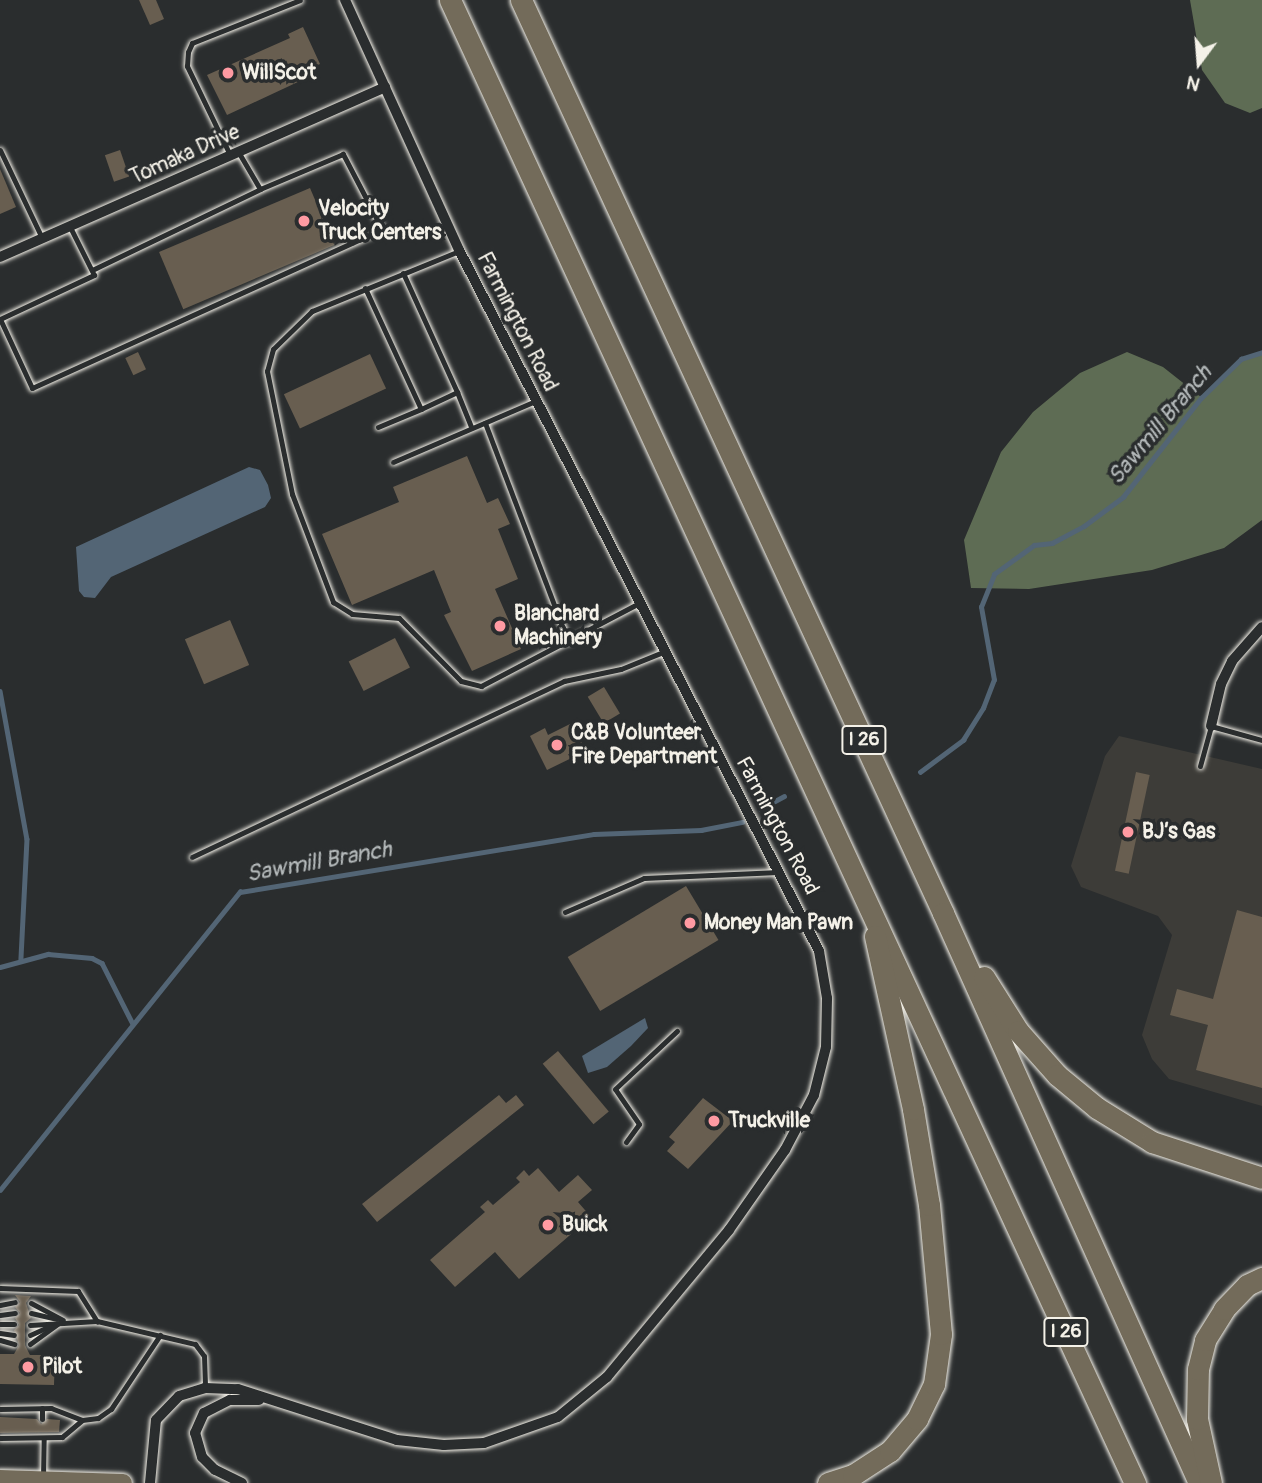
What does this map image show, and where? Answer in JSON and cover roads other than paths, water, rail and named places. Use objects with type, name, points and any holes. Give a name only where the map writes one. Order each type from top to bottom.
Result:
[{"type":"highway","name":"I 26","points":[[450,0],[1135,1483]]},
{"type":"highway","name":"I 26","points":[[521,0],[943,913],[1199,1483]]},
{"type":"highway","points":[[828,1483],[853,1475],[890,1451],[917,1419],[934,1384],[942,1334],[913,1110],[863,890]]},
{"type":"highway","points":[[943,913],[1018,1031],[1057,1075],[1097,1108],[1152,1142],[1262,1178]]},
{"type":"highway","points":[[1211,1483],[1197,1419],[1198,1369],[1205,1340],[1224,1309],[1247,1285],[1262,1278]]},
{"type":"main road","points":[[0,1479],[123,1483]]},
{"type":"street","name":"Farmington Road","points":[[150,1483],[156,1420],[180,1396],[205,1388],[238,1389],[397,1440],[444,1445],[484,1443],[527,1431],[558,1417],[607,1377],[678,1294],[785,1150],[814,1095],[826,1047],[827,998],[819,951],[638,604],[459,250],[345,0]]},
{"type":"street","name":"Tomaka Drive","points":[[0,257],[385,87]]},
{"type":"street","points":[[1211,726],[1221,684],[1232,661],[1262,627]]},
{"type":"street","name":"Farmington Road","points":[[242,1483],[215,1470],[202,1457],[195,1433],[204,1413],[230,1400],[253,1399],[326,1416]]},
{"type":"lane","points":[[260,189],[235,155],[187,66],[188,52],[192,43],[300,0]]},
{"type":"lane","points":[[0,150],[42,239]]},
{"type":"lane","points":[[70,227],[94,275],[0,319],[33,388],[382,229],[343,154],[260,189],[92,270]]},
{"type":"lane","points":[[459,250],[312,311],[273,349],[267,371],[292,494],[333,602],[352,614],[399,618],[461,681],[481,686],[518,670],[638,604]]},
{"type":"lane","points":[[403,273],[471,426]]},
{"type":"lane","points":[[365,288],[421,409]]},
{"type":"lane","points":[[378,428],[457,392]]},
{"type":"lane","points":[[393,462],[471,426],[485,423],[535,401]]},
{"type":"lane","points":[[485,423],[568,642]]},
{"type":"lane","points":[[192,857],[564,681],[621,669],[663,652]]},
{"type":"lane","points":[[1200,766],[1211,726],[1262,740]]},
{"type":"lane","points":[[565,912],[644,878],[779,872]]},
{"type":"lane","points":[[626,1142],[639,1124],[615,1089],[677,1031]]},
{"type":"lane","points":[[0,1288],[78,1291],[97,1321]]},
{"type":"lane","points":[[0,1305],[15,1302]]},
{"type":"lane","points":[[31,1303],[63,1320]]},
{"type":"lane","points":[[0,1315],[15,1313]]},
{"type":"lane","points":[[31,1313],[63,1320]]},
{"type":"lane","points":[[30,1335],[63,1320]]},
{"type":"lane","points":[[30,1344],[63,1320]]},
{"type":"lane","points":[[30,1325],[63,1320],[97,1321],[195,1344],[204,1356],[205,1388]]},
{"type":"lane","points":[[0,1324],[15,1324]]},
{"type":"lane","points":[[0,1333],[14,1335]]},
{"type":"lane","points":[[7,1418],[4,1409],[42,1408],[82,1420],[98,1418],[111,1409],[160,1335]]},
{"type":"lane","points":[[0,1340],[14,1344]]},
{"type":"lane","points":[[25,1408],[25,1418]]},
{"type":"lane","points":[[42,1408],[42,1419]]},
{"type":"lane","points":[[4,1437],[62,1437],[82,1420]]},
{"type":"lane","points":[[42,1438],[43,1481]]},
{"type":"water","points":[[249,467],[260,470],[268,485],[271,498],[265,507],[111,577],[95,598],[84,597],[79,591],[76,547]]},
{"type":"water","points":[[645,1018],[648,1028],[631,1046],[607,1067],[588,1073],[582,1056]]},
{"type":"waterway","name":"Sawmill Branch","points":[[920,772],[963,740],[983,708],[994,680],[981,607],[994,574],[1034,545],[1052,543],[1084,526],[1123,497],[1201,398],[1241,359],[1262,352]]},
{"type":"waterway","points":[[0,691],[27,839],[21,959]]},
{"type":"waterway","name":"Sawmill Branch","points":[[760,809],[784,796]]},
{"type":"waterway","name":"Sawmill Branch","points":[[0,1190],[240,892],[594,834],[701,830],[742,822]]},
{"type":"waterway","points":[[0,967],[48,954],[92,958],[102,963],[133,1024]]},
{"type":"place","name":"WillScot","points":[[228,73]]},
{"type":"place","name":"Velocity Truck Centers","points":[[304,221]]},
{"type":"place","name":"Blanchard Machinery","points":[[500,626]]},
{"type":"place","name":"C&B Volunteer Fire Department","points":[[557,745]]},
{"type":"place","name":"BJ’s Gas","points":[[1128,832]]},
{"type":"place","name":"Money Man Pawn","points":[[690,923]]},
{"type":"place","name":"Truckville","points":[[714,1121]]},
{"type":"place","name":"Buick","points":[[548,1225]]},
{"type":"place","name":"Pilot","points":[[28,1367]]}]
